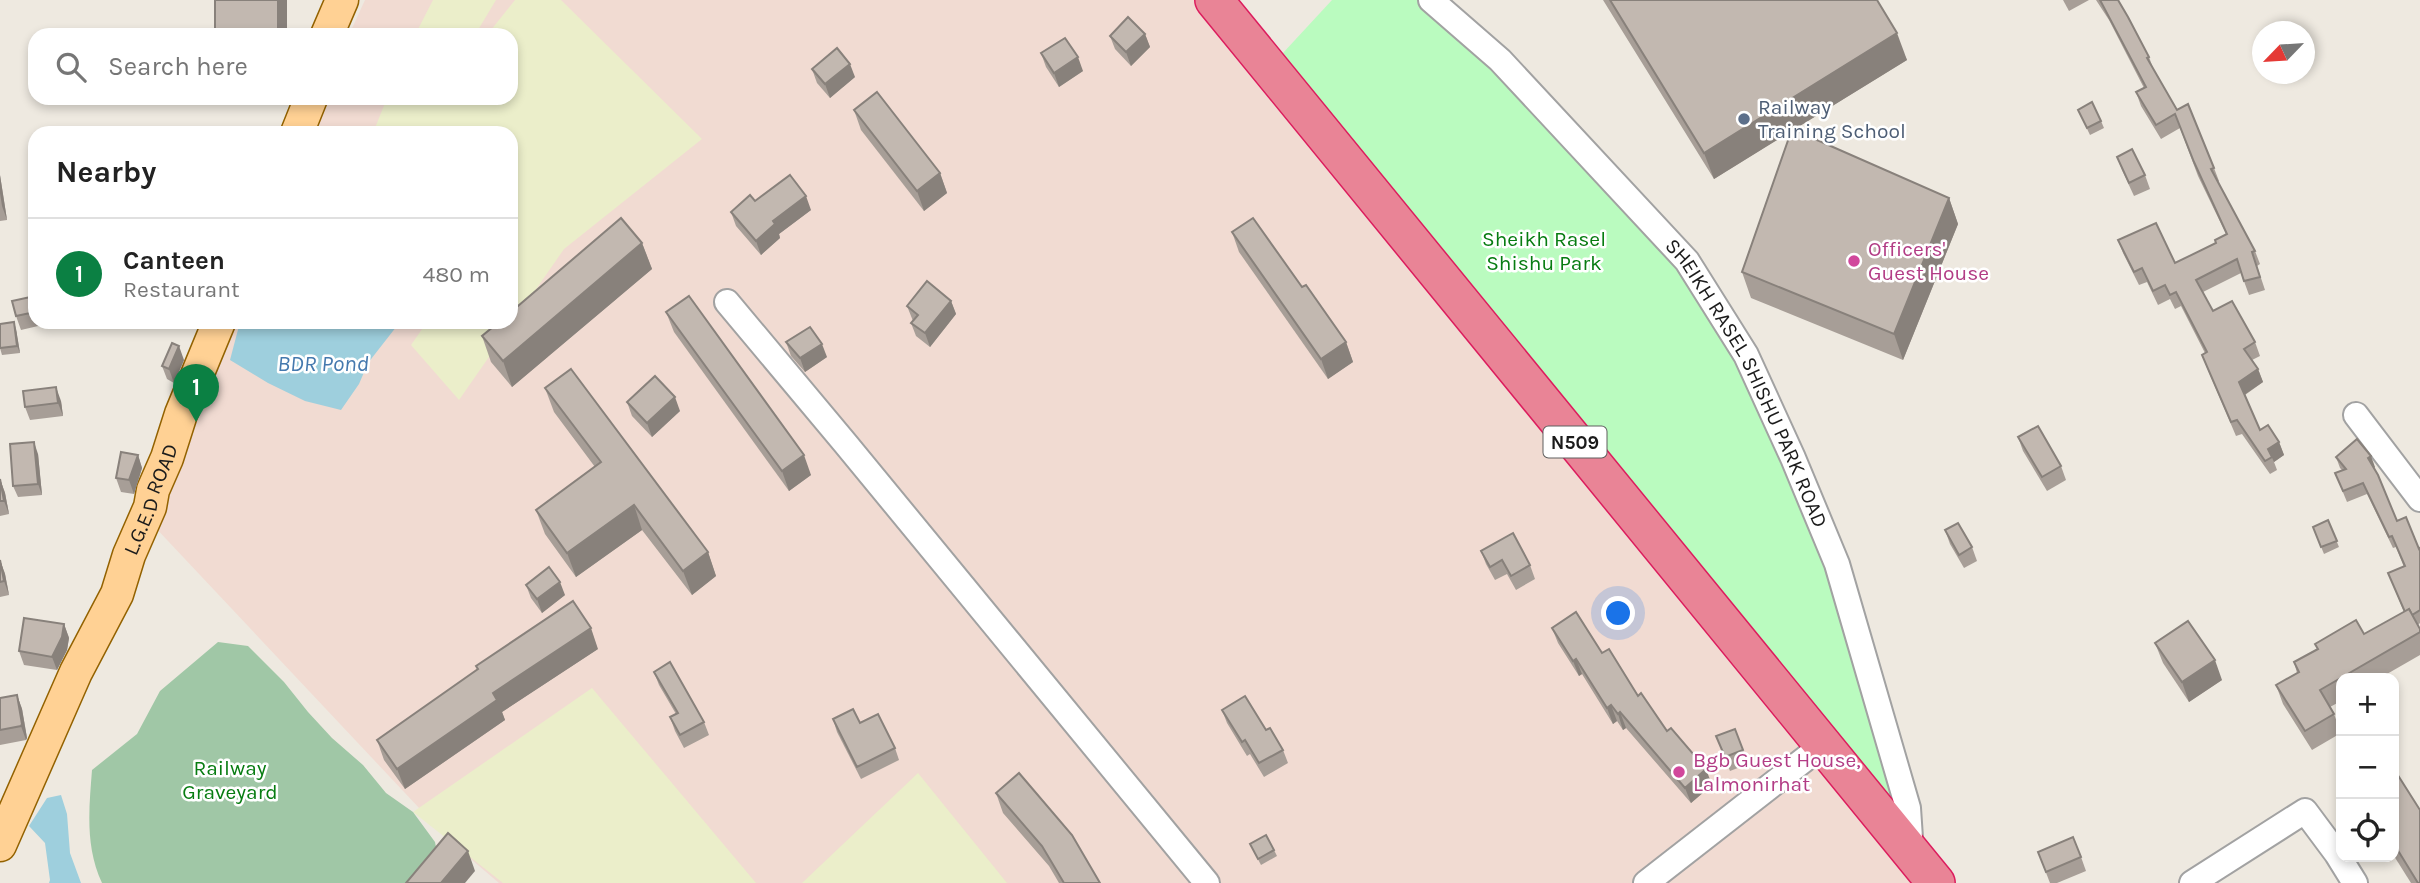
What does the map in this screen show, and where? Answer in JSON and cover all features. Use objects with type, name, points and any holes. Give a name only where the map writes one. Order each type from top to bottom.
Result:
[{"type":"highway","name":"N509","points":[[1214,0],[1936,883]]},
{"type":"main road","points":[[330,28],[342,0]]},
{"type":"main road","points":[[300,126],[308,105]]},
{"type":"main road","name":"L.G.E.D ROAD","points":[[0,845],[76,672],[117,594],[129,555],[150,508],[153,490],[181,414],[216,329]]},
{"type":"street","name":"SHEIKH RASEL SHISHU PARK ROAD","points":[[1432,0],[1500,60],[1687,261],[1746,355],[1837,564],[1908,808],[1911,853]]},
{"type":"street","points":[[727,302],[1207,883]]},
{"type":"street","points":[[2356,415],[2420,499]]},
{"type":"street","points":[[1646,883],[1823,745]]},
{"type":"street","points":[[2192,883],[2305,811],[2355,883]]},
{"type":"shaded area","points":[[365,0],[1214,0],[1927,883],[499,883],[452,843],[152,524],[230,329],[518,329],[518,126],[312,126],[320,105],[518,105],[518,28],[352,28]]},
{"type":"green space","points":[[433,0],[496,0],[479,28],[419,28]]},
{"type":"green space","points":[[515,0],[561,0],[702,139],[564,249],[518,315],[518,126],[376,126],[384,105],[518,105],[518,28],[493,28]]},
{"type":"green space","name":"Sheikh Rasel Shishu Park","points":[[1332,0],[1433,0],[1667,252],[1726,341],[1774,430],[1827,556],[1911,853],[1269,68]]},
{"type":"green space","points":[[422,329],[508,329],[459,400],[411,345]]},
{"type":"green space","name":"Railway Graveyard","points":[[218,642],[248,646],[284,682],[332,738],[363,765],[386,793],[413,812],[435,842],[437,852],[414,883],[102,883],[91,841],[89,813],[92,770],[137,734],[160,691]]},
{"type":"green space","points":[[592,688],[756,883],[503,883],[413,812]]},
{"type":"green space","points":[[918,773],[1007,883],[802,883]]},
{"type":"water","name":"BDR Pond","points":[[238,329],[395,329],[368,363],[359,384],[341,410],[305,401],[230,360]]},
{"type":"water","points":[[61,795],[67,814],[70,853],[81,883],[49,883],[45,843],[29,826],[47,798]]},
{"type":"building","points":[[215,0],[278,0],[278,28],[215,28]]},
{"type":"building","name":"Railway Training School","points":[[1610,0],[1877,0],[1897,33],[1704,153]]},
{"type":"building","points":[[2100,0],[2118,0],[2177,110],[2188,104],[2214,168],[2211,169],[2255,251],[2252,252],[2260,277],[2244,281],[2237,259],[2196,280],[2213,311],[2232,301],[2255,342],[2244,349],[2258,369],[2239,382],[2260,430],[2268,425],[2279,442],[2268,449],[2272,457],[2265,461],[2237,420],[2231,422],[2202,355],[2207,352],[2176,292],[2170,295],[2165,285],[2153,291],[2142,268],[2134,272],[2118,240],[2156,223],[2175,263],[2216,243],[2215,240],[2227,234],[2175,114],[2156,125],[2136,92],[2146,87]]},
{"type":"building","points":[[1128,17],[1145,34],[1126,52],[1110,36]]},
{"type":"building","points":[[1065,38],[1078,57],[1054,73],[1041,53]]},
{"type":"building","points":[[837,48],[850,64],[825,84],[812,69]]},
{"type":"building","points":[[877,92],[940,173],[917,191],[854,110]]},
{"type":"building","points":[[2092,102],[2101,121],[2087,128],[2078,110]]},
{"type":"building","name":"Officers' Guest House","points":[[1792,129],[1949,198],[1894,334],[1742,272]]},
{"type":"building","points":[[2132,149],[2145,175],[2129,183],[2117,157]]},
{"type":"building","points":[[790,175],[806,196],[773,221],[775,224],[756,241],[731,212],[750,195],[755,201]]},
{"type":"building","points":[[621,218],[642,243],[503,361],[482,336],[490,329],[518,329],[518,306]]},
{"type":"building","points":[[1253,218],[1302,287],[1306,285],[1346,342],[1321,359],[1232,232]]},
{"type":"building","points":[[927,281],[951,301],[925,333],[911,323],[918,315],[907,306]]},
{"type":"building","points":[[689,296],[804,455],[782,471],[666,312]]},
{"type":"building","points":[[28,298],[28,313],[16,316],[12,301]]},
{"type":"building","points":[[14,322],[17,346],[0,348],[0,324]]},
{"type":"building","points":[[810,327],[822,344],[800,358],[786,342]]},
{"type":"building","points":[[172,343],[179,346],[169,369],[162,366]]},
{"type":"building","points":[[571,369],[708,552],[683,571],[634,505],[567,553],[536,510],[601,462],[545,388]]},
{"type":"building","points":[[655,376],[675,397],[647,423],[627,402]]},
{"type":"building","points":[[56,387],[58,403],[25,407],[23,391]]},
{"type":"building","points":[[2038,426],[2061,466],[2042,477],[2018,437]]},
{"type":"building","points":[[2357,439],[2371,456],[2368,458],[2397,521],[2406,517],[2420,548],[2420,610],[2412,615],[2409,609],[2405,612],[2388,573],[2405,566],[2392,536],[2389,537],[2363,483],[2343,491],[2335,473],[2346,469],[2336,457]]},
{"type":"building","points":[[34,442],[38,484],[13,486],[10,444]]},
{"type":"building","points":[[121,452],[138,455],[129,480],[116,478]]},
{"type":"building","points":[[0,479],[4,501],[0,501]]},
{"type":"building","points":[[2328,520],[2337,541],[2321,547],[2313,527]]},
{"type":"building","points":[[1958,523],[1972,547],[1959,555],[1945,530]]},
{"type":"building","points":[[1513,533],[1530,565],[1511,576],[1502,560],[1490,567],[1481,551]]},
{"type":"building","points":[[0,560],[4,581],[0,582]]},
{"type":"building","points":[[549,567],[560,582],[537,599],[526,585]]},
{"type":"building","points":[[573,601],[591,628],[493,693],[497,700],[397,769],[377,740],[478,669],[476,666]]},
{"type":"building","points":[[2409,609],[2420,629],[2420,632],[2349,673],[2336,673],[2336,681],[2320,690],[2334,714],[2305,731],[2276,685],[2299,672],[2294,662],[2318,649],[2315,644],[2356,620],[2364,634]]},
{"type":"building","points":[[1576,612],[1602,653],[1609,649],[1638,696],[1641,693],[1667,731],[1671,728],[1706,769],[1685,788],[1620,712],[1618,714],[1611,705],[1607,708],[1576,659],[1573,661],[1552,628]]},
{"type":"building","points":[[24,618],[64,624],[62,637],[52,657],[19,651]]},
{"type":"building","points":[[2188,621],[2215,660],[2182,682],[2155,643]]},
{"type":"building","points":[[670,662],[704,722],[680,735],[670,717],[678,713],[654,672]]},
{"type":"building","points":[[17,695],[22,724],[0,730],[0,698]]},
{"type":"building","points":[[1245,696],[1266,730],[1270,728],[1283,750],[1259,763],[1222,710]]},
{"type":"building","points":[[853,709],[860,723],[878,714],[895,748],[857,767],[833,719]]},
{"type":"building","points":[[1735,729],[1743,750],[1725,757],[1716,736]]},
{"type":"building","points":[[1019,773],[1072,835],[1100,883],[1064,883],[1042,846],[996,793]]},
{"type":"building","points":[[2399,777],[2420,810],[2418,883],[2399,852]]},
{"type":"building","points":[[448,833],[468,851],[441,883],[406,883]]},
{"type":"building","points":[[1266,835],[1274,850],[1258,859],[1250,844]]},
{"type":"building","points":[[2073,837],[2081,857],[2046,872],[2038,852]]},
{"type":"place","name":"Railway Training School","points":[[1744,119]]},
{"type":"place","name":"Officers' Guest House","points":[[1854,261]]},
{"type":"place","name":"Canteen","points":[[196,422]]},
{"type":"place","name":"Bgb Guest House, Lalmonirhat","points":[[1679,772]]}]
